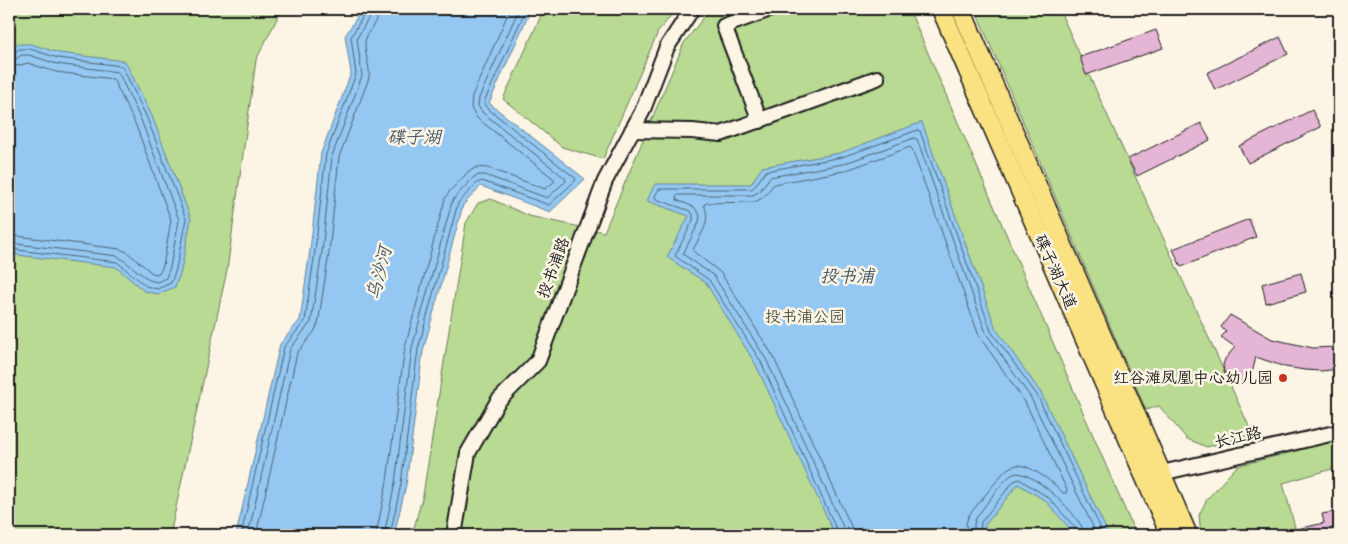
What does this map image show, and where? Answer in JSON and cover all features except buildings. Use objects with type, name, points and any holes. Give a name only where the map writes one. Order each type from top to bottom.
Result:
[{"type":"main road","name":"碟子湖大道","points":[[941,9],[1153,475],[1188,535]]},
{"type":"main road","name":"碟子湖大道","points":[[961,9],[1153,475],[1170,535]]},
{"type":"street","name":"投书浦路","points":[[454,535],[468,453],[498,401],[538,361],[605,182],[642,112],[667,46],[692,9]]},
{"type":"street","points":[[760,121],[724,26],[770,9]]},
{"type":"street","points":[[632,130],[692,131],[721,134],[877,78]]},
{"type":"street","name":"长江路","points":[[1153,475],[1339,432]]},
{"type":"green space","points":[[9,9],[282,9],[256,60],[227,270],[170,535],[9,535]]},
{"type":"green space","points":[[544,9],[676,9],[658,32],[603,159],[562,147],[503,99]]},
{"type":"green space","name":"投书浦公园","points":[[710,9],[909,9],[1136,535],[412,535],[423,495],[466,223],[478,203],[491,199],[529,216],[604,232],[684,43]]},
{"type":"green space","points":[[975,9],[1059,9],[1253,435],[1207,447],[1187,439],[1159,406],[1146,410]]},
{"type":"green space","points":[[1339,440],[1339,467],[1283,483],[1297,535],[1201,535],[1199,515],[1207,499],[1237,466]]},
{"type":"water","name":"碟子湖","points":[[362,9],[531,9],[489,103],[585,179],[550,212],[481,186],[463,205],[423,351],[406,485],[394,535],[236,535],[280,344],[300,320],[321,153],[351,73],[345,36]]},
{"type":"water","points":[[16,44],[31,44],[59,53],[125,61],[152,116],[191,219],[181,271],[175,287],[158,294],[144,291],[116,267],[9,254],[9,51]]},
{"type":"water","name":"投书浦","points":[[922,122],[996,329],[1041,393],[1109,535],[1075,535],[1046,501],[1018,484],[985,525],[985,535],[835,535],[756,365],[706,283],[667,257],[689,216],[647,201],[655,184],[751,184],[762,167],[840,153]]},
{"type":"place","name":"红谷滩凤凰中心幼儿园","points":[[1283,378]]},
{"type":"water label","name":"乌沙河","points":[[380,273]]}]
